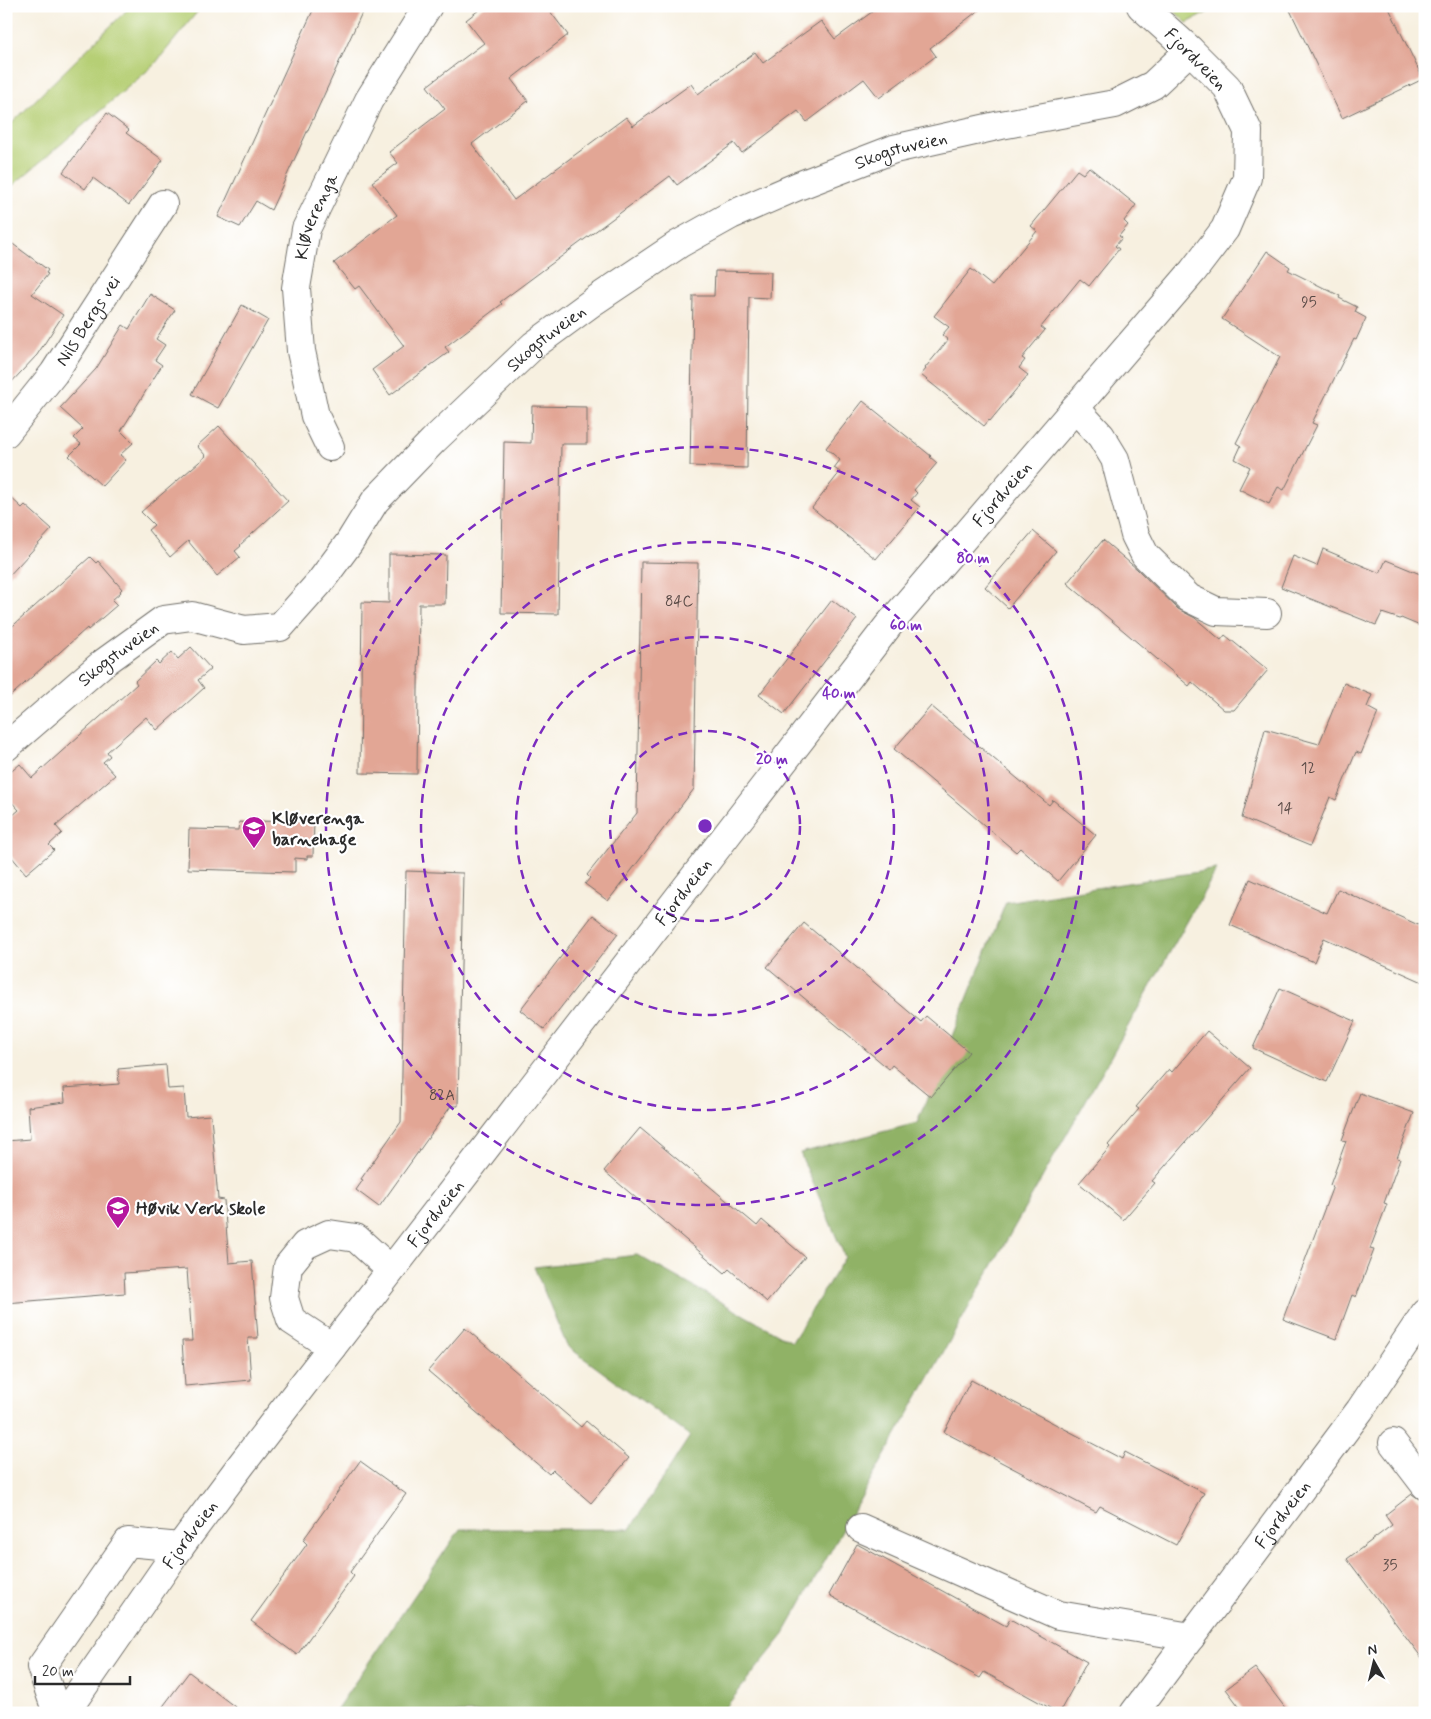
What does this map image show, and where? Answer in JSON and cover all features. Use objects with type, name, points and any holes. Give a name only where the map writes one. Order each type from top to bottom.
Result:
[{"type":"street","name":"Kløverenga","points":[[330,447],[316,416],[301,351],[296,288],[306,229],[369,100],[428,6]]},
{"type":"street","name":"Fjordveien","points":[[65,1713],[180,1547],[391,1270],[888,626],[1193,271],[1225,230],[1247,178],[1248,131],[1227,87],[1190,50],[1144,10]]},
{"type":"street","name":"Skogstuveien","points":[[6,747],[102,664],[163,620],[192,616],[244,630],[280,627],[320,582],[349,543],[375,501],[433,441],[534,345],[594,300],[679,244],[731,215],[798,186],[894,149],[1001,125],[1114,104],[1153,85],[1190,50]]},
{"type":"street","name":"Nils Bergs vei","points":[[6,433],[54,373],[164,204]]},
{"type":"street","points":[[1075,408],[1101,436],[1115,460],[1135,536],[1145,555],[1189,598],[1216,611],[1267,613]]},
{"type":"street","points":[[332,1347],[291,1320],[284,1298],[288,1266],[305,1245],[328,1234],[356,1238],[391,1270]]},
{"type":"street","name":"Fjordveien","points":[[1134,1713],[1360,1410],[1425,1313]]},
{"type":"street","points":[[1392,1443],[1425,1485]]},
{"type":"street","points":[[861,1528],[1058,1615],[1191,1637]]},
{"type":"street","points":[[57,1713],[41,1667],[128,1542],[180,1547]]},
{"type":"green space","points":[[131,6],[202,6],[154,65],[6,191],[6,129]]},
{"type":"green space","points":[[1169,6],[1220,6],[1187,23]]},
{"type":"green space","points":[[1217,869],[782,1637],[721,1713],[334,1713],[460,1529],[630,1529],[690,1436],[567,1346],[534,1267],[637,1255],[792,1342],[845,1257],[800,1153],[917,1123],[1006,902]]},
{"type":"building","points":[[315,6],[365,6],[271,210],[256,201],[240,227],[218,217]]},
{"type":"building","points":[[484,6],[546,6],[568,35],[511,79],[528,101],[472,144],[514,200],[626,117],[633,126],[691,84],[698,94],[755,52],[763,63],[821,21],[835,39],[880,6],[984,6],[930,48],[936,56],[879,98],[864,79],[807,122],[798,111],[742,153],[734,143],[677,185],[670,176],[500,302],[502,304],[445,347],[449,352],[390,395],[372,370],[404,346],[359,286],[355,289],[334,263],[397,215],[372,182],[398,163],[389,152],[445,109],[427,86],[484,43],[466,20]]},
{"type":"building","points":[[1288,6],[1388,6],[1423,79],[1342,118]]},
{"type":"building","points":[[107,113],[129,130],[126,133],[163,160],[129,205],[93,178],[85,189],[63,172]]},
{"type":"building","points":[[1089,167],[1136,205],[1124,221],[1128,225],[1119,236],[1122,238],[1115,246],[1119,249],[1089,286],[1080,279],[1041,327],[1045,330],[1022,358],[1025,360],[1019,368],[1028,375],[984,426],[921,375],[948,340],[942,335],[949,327],[934,316],[971,269],[992,286],[1037,231],[1031,226],[1077,170],[1083,174]]},
{"type":"building","points":[[6,239],[48,270],[46,273],[48,274],[32,294],[63,315],[37,355],[6,388]]},
{"type":"building","points":[[1267,251],[1290,267],[1288,270],[1340,296],[1339,298],[1357,307],[1355,312],[1366,318],[1312,423],[1317,425],[1284,490],[1278,487],[1269,504],[1239,489],[1250,467],[1235,459],[1241,446],[1236,443],[1280,357],[1222,319]]},
{"type":"building","points":[[715,271],[771,272],[770,298],[749,297],[747,468],[690,466],[693,296],[714,296]]},
{"type":"building","points":[[150,294],[175,310],[156,339],[165,345],[155,360],[162,365],[121,431],[133,443],[120,455],[126,460],[102,486],[69,456],[81,444],[74,438],[83,429],[60,408],[96,369],[123,325],[129,329]]},
{"type":"building","points":[[242,305],[268,320],[218,408],[192,394]]},
{"type":"building","points":[[863,401],[931,456],[937,463],[914,490],[917,493],[911,500],[920,507],[876,559],[812,508],[840,472],[834,468],[840,460],[826,448]]},
{"type":"building","points":[[532,406],[587,407],[587,444],[561,444],[558,614],[501,613],[504,442],[531,443]]},
{"type":"building","points":[[219,426],[288,501],[240,545],[235,551],[240,557],[217,576],[188,541],[170,557],[148,530],[154,525],[141,512],[206,456],[197,446]]},
{"type":"building","points":[[6,493],[22,508],[25,505],[52,529],[6,579]]},
{"type":"building","points":[[1033,531],[1056,551],[1008,608],[985,587]]},
{"type":"building","points":[[1103,540],[1137,569],[1178,609],[1195,618],[1221,640],[1225,635],[1268,670],[1234,710],[1224,710],[1192,682],[1189,686],[1067,583]]},
{"type":"building","points":[[1323,549],[1380,573],[1386,560],[1425,576],[1425,628],[1401,618],[1382,613],[1376,625],[1281,587],[1293,556],[1317,566]]},
{"type":"building","points":[[389,554],[446,555],[445,604],[419,604],[417,774],[360,773],[362,602],[389,603]]},
{"type":"building","points":[[90,557],[96,563],[98,561],[122,589],[112,600],[117,605],[88,630],[87,628],[6,700],[6,632]]},
{"type":"building","points":[[641,562],[698,563],[694,789],[608,901],[585,884],[590,878],[587,875],[637,813]]},
{"type":"building","points":[[832,600],[857,619],[784,714],[759,695]]},
{"type":"building","points":[[191,647],[211,669],[198,680],[204,688],[157,730],[146,717],[107,752],[110,756],[103,762],[115,775],[56,826],[62,833],[49,845],[54,850],[26,874],[6,850],[6,821],[19,810],[6,796],[6,776],[20,764],[32,778],[137,684],[135,681],[156,661],[159,664],[172,652],[178,659]]},
{"type":"building","points":[[1344,683],[1372,695],[1367,707],[1378,713],[1361,754],[1356,752],[1336,800],[1330,797],[1310,846],[1242,818],[1265,729],[1319,744]]},
{"type":"building","points":[[931,706],[1049,805],[1053,800],[1096,835],[1058,881],[1020,848],[1016,852],[894,749]]},
{"type":"building","points":[[252,821],[314,822],[313,856],[307,856],[307,859],[295,858],[295,872],[188,869],[189,829],[238,830],[239,822],[251,823]]},
{"type":"building","points":[[406,871],[463,873],[458,1106],[451,1106],[379,1207],[356,1190],[363,1180],[361,1179],[401,1122]]},
{"type":"building","points":[[1250,879],[1327,913],[1338,889],[1425,928],[1425,983],[1324,938],[1314,962],[1230,925]]},
{"type":"building","points":[[593,915],[618,934],[544,1029],[520,1010]]},
{"type":"building","points":[[804,923],[921,1022],[926,1016],[969,1052],[931,1097],[892,1065],[889,1069],[767,967]]},
{"type":"building","points":[[1280,988],[1355,1021],[1327,1082],[1253,1048]]},
{"type":"building","points":[[1207,1031],[1250,1068],[1152,1181],[1155,1183],[1123,1220],[1079,1183],[1139,1109],[1136,1107],[1169,1069],[1172,1072]]},
{"type":"building","points":[[166,1065],[168,1089],[184,1088],[186,1117],[211,1116],[218,1199],[224,1200],[229,1263],[252,1261],[258,1338],[248,1338],[251,1380],[185,1386],[182,1341],[192,1341],[187,1269],[124,1273],[125,1293],[6,1303],[6,1141],[30,1139],[28,1107],[65,1102],[64,1088],[119,1084],[118,1069]]},
{"type":"building","points":[[1360,1093],[1414,1113],[1397,1158],[1400,1159],[1384,1203],[1387,1204],[1370,1249],[1374,1250],[1356,1297],[1352,1295],[1336,1339],[1283,1319],[1333,1186],[1330,1185],[1346,1141],[1342,1140]]},
{"type":"building","points":[[640,1128],[757,1226],[762,1220],[805,1257],[767,1302],[729,1269],[725,1273],[604,1171]]},
{"type":"building","points":[[465,1328],[581,1427],[586,1421],[629,1458],[591,1503],[553,1470],[549,1474],[428,1371]]},
{"type":"building","points":[[971,1380],[1122,1459],[1125,1452],[1204,1493],[1176,1545],[1100,1506],[1096,1512],[944,1432]]},
{"type":"building","points":[[360,1461],[406,1494],[350,1572],[354,1576],[297,1655],[251,1621],[307,1544],[303,1540]]},
{"type":"building","points":[[1412,1494],[1419,1499],[1425,1500],[1425,1662],[1347,1559],[1392,1525],[1385,1515]]},
{"type":"building","points":[[857,1544],[1006,1626],[1010,1619],[1087,1662],[1059,1713],[984,1672],[980,1678],[829,1595]]},
{"type":"building","points":[[1255,1668],[1289,1713],[1244,1713],[1226,1689]]},
{"type":"building","points":[[189,1672],[243,1713],[158,1713]]},
{"type":"place","name":"Kløverenga barnehage","points":[[254,849]]},
{"type":"place","name":"Høvik Verk skole","points":[[118,1229]]}]
